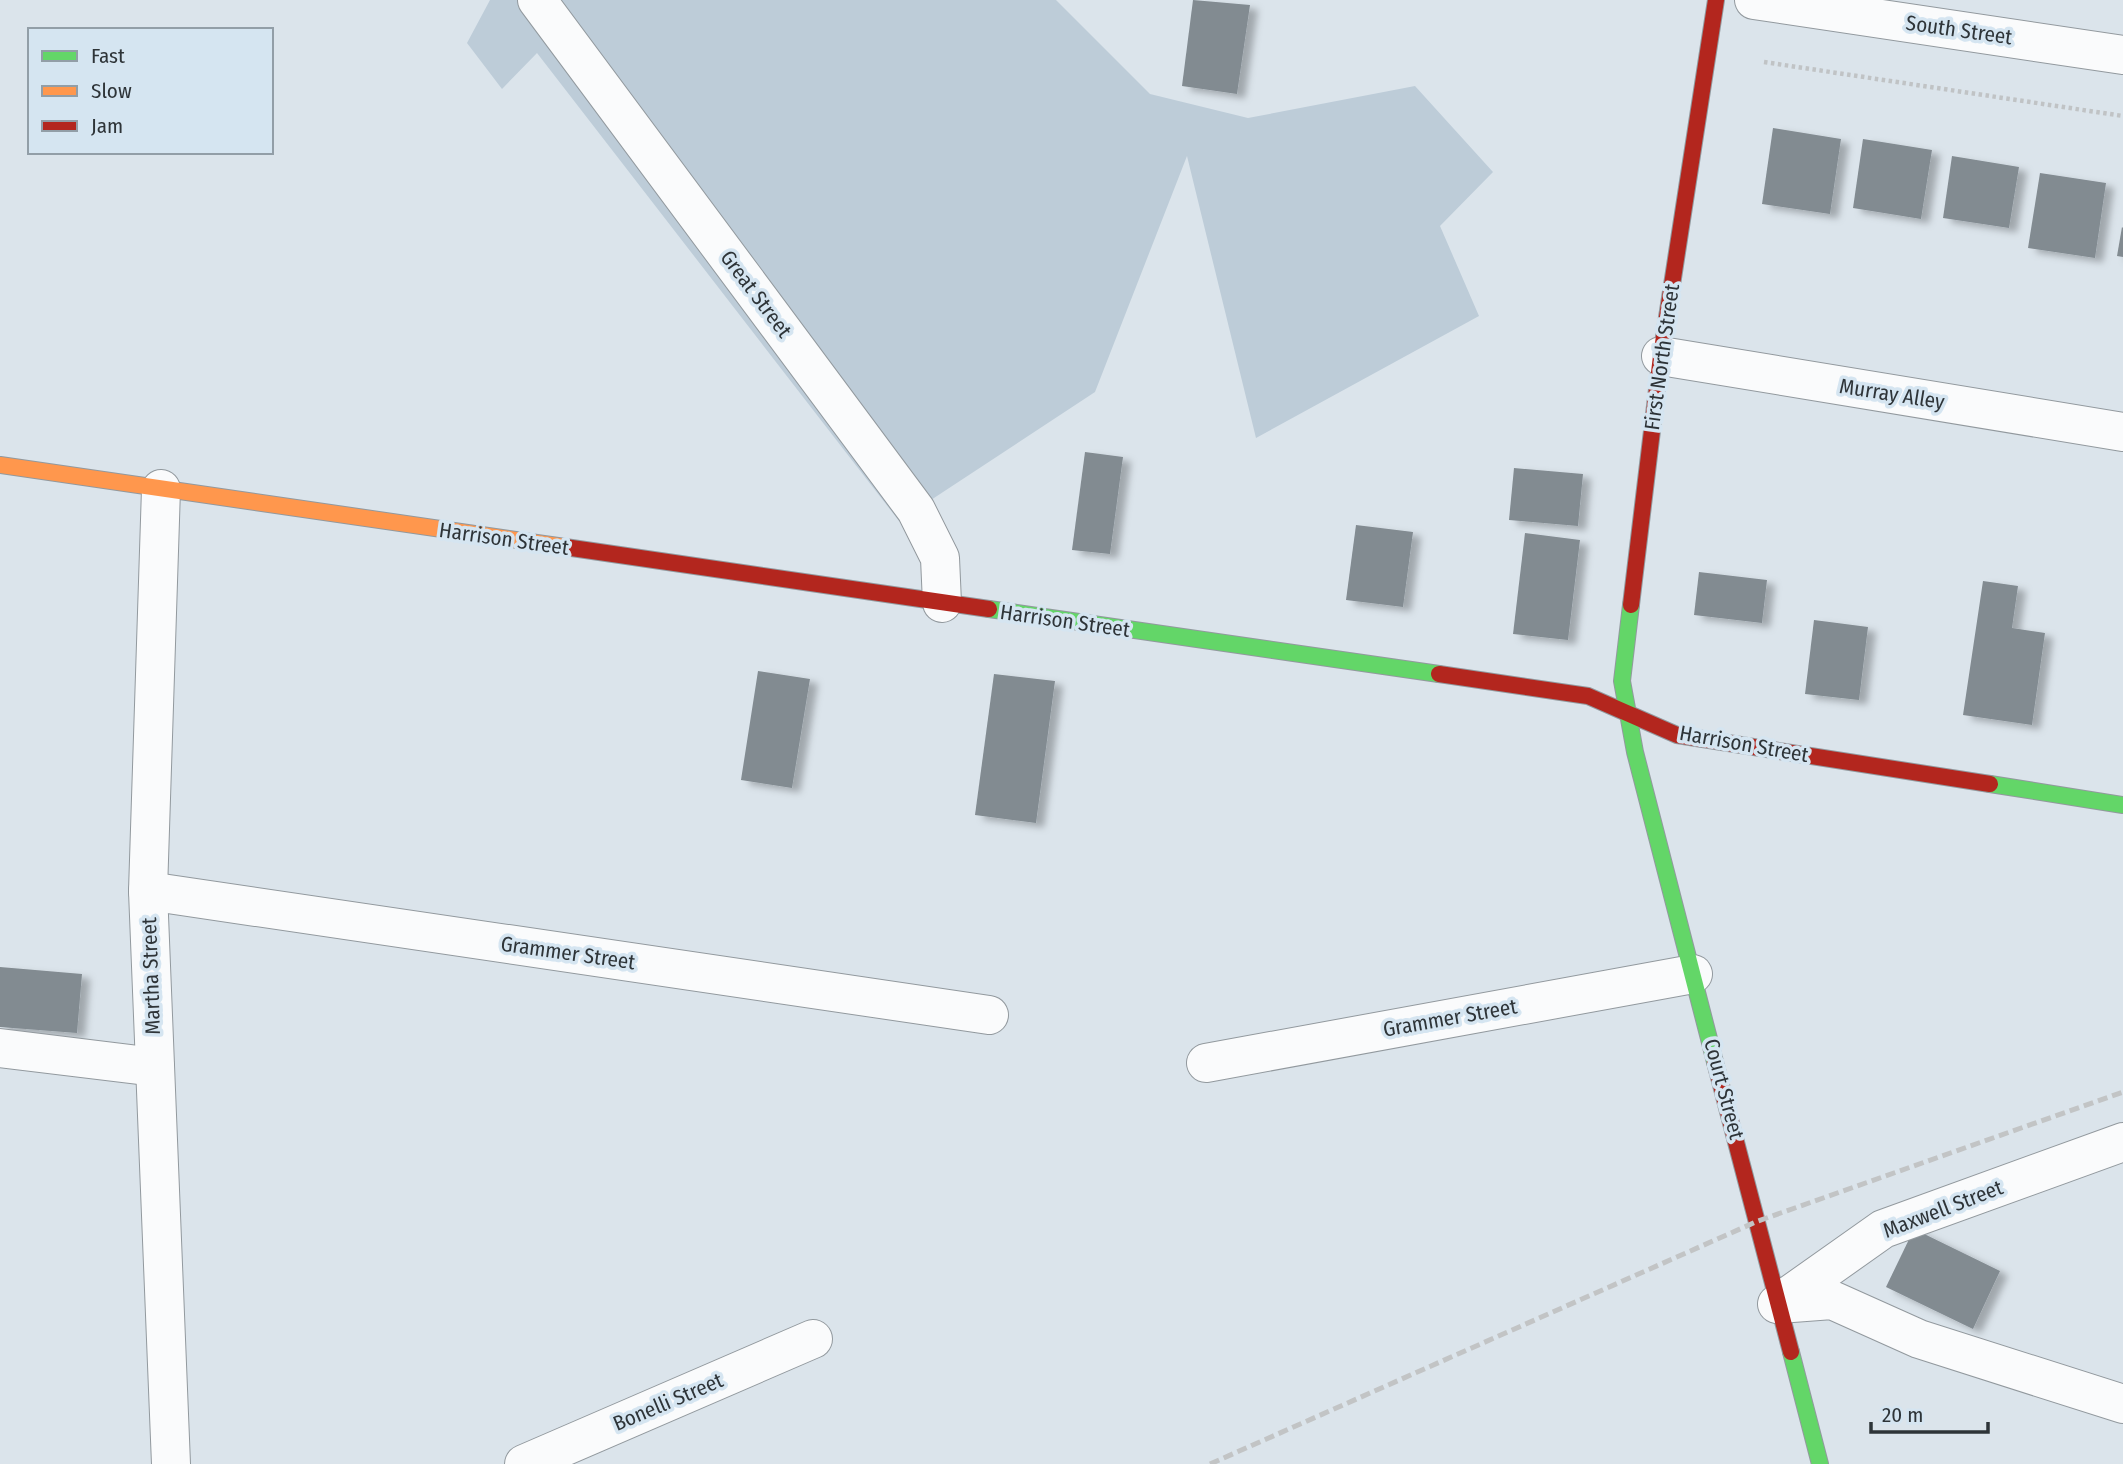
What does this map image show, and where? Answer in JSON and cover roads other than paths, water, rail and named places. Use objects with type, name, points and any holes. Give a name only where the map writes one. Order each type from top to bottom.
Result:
[{"type":"street","name":"Great Street","points":[[537,0],[916,510],[940,558],[942,603]]},
{"type":"street","name":"First North Street","points":[[1629,714],[1622,681],[1661,356],[1716,0]]},
{"type":"street","name":"South Street","points":[[1754,0],[2123,55]]},
{"type":"street","name":"Murray Alley","points":[[1661,356],[2123,432]]},
{"type":"street","name":"Harrison Street","points":[[0,465],[1588,696],[1677,735],[2123,805]]},
{"type":"street","name":"Martha Street","points":[[161,489],[148,891],[171,1464]]},
{"type":"street","name":"Court Street","points":[[1629,714],[1635,752],[1820,1464]]},
{"type":"street","name":"Grammer Street","points":[[148,891],[989,1014]]},
{"type":"street","name":"Grammer Street","points":[[1206,1063],[1693,974]]},
{"type":"street","points":[[0,1048],[155,1067]]},
{"type":"street","name":"Maxwell Street","points":[[1777,1304],[1883,1229],[2123,1143]]},
{"type":"street","points":[[1777,1304],[1832,1300],[1919,1339],[2123,1404]]},
{"type":"street","name":"Bonelli Street","points":[[524,1464],[813,1339]]},
{"type":"railway","points":[[1210,1464],[1758,1221],[2123,1092]]}]
